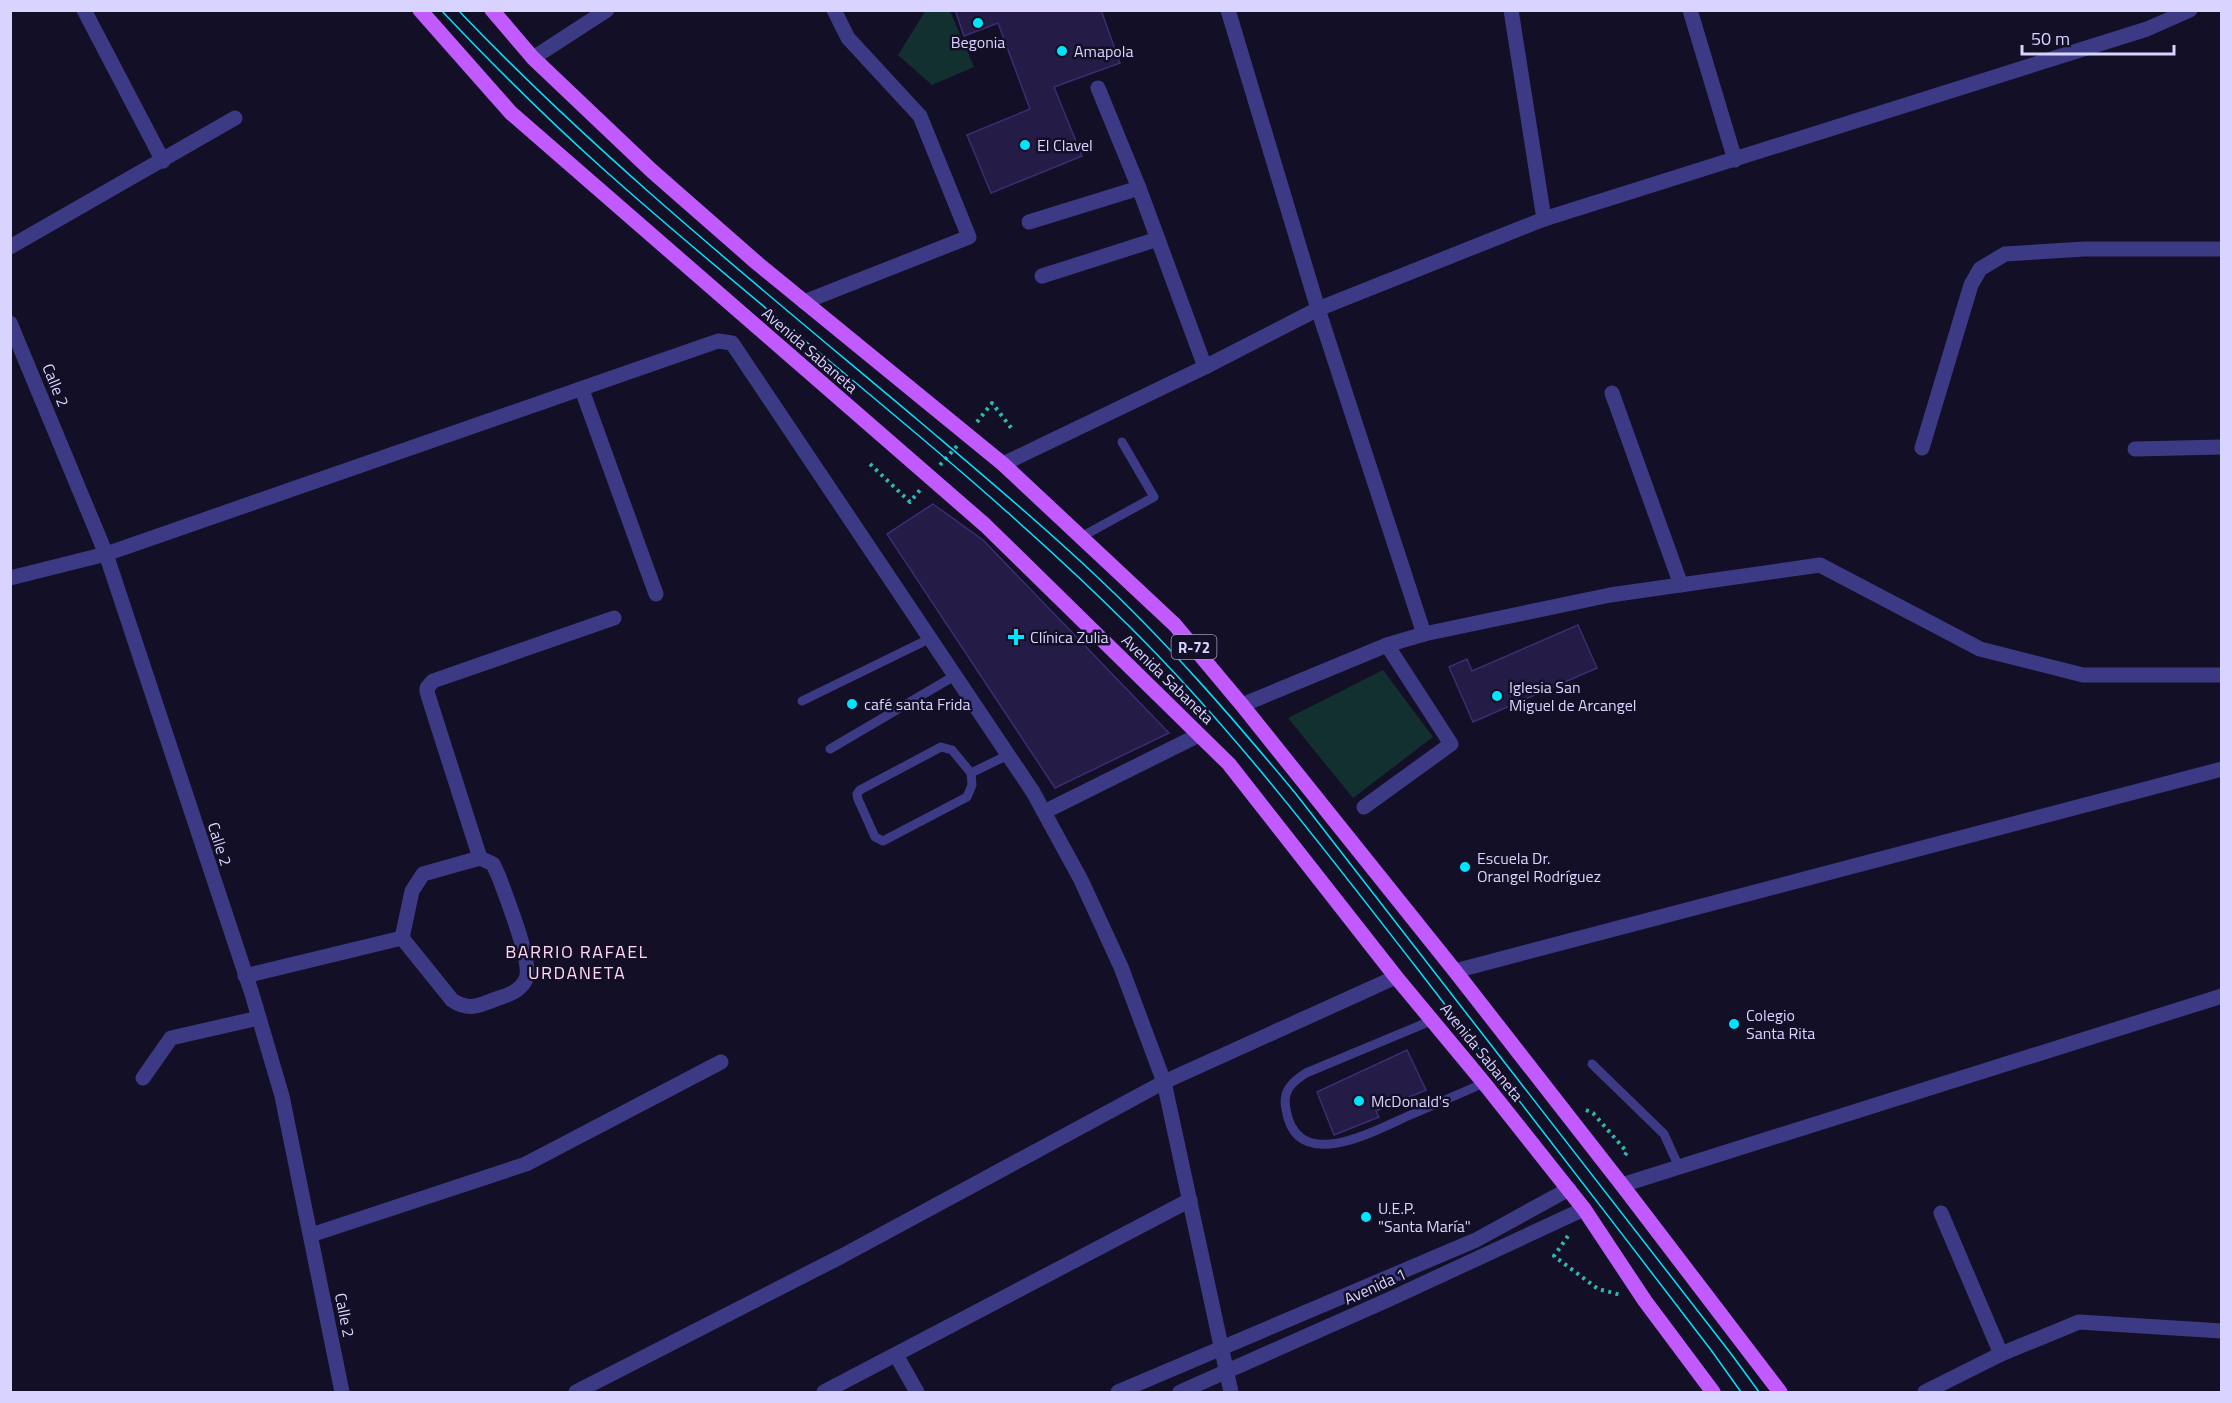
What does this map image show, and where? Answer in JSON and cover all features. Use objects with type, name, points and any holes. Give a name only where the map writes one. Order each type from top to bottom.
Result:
[{"type":"main road","name":"Avenida Sabaneta","points":[[420,10],[511,113],[985,525],[1229,764],[1396,977],[1569,1189],[1645,1301],[1713,1392]]},
{"type":"main road","name":"Avenida Sabaneta","points":[[492,10],[533,58],[652,171],[757,263],[1003,464],[1175,625],[1455,971],[1780,1392]]},
{"type":"street","points":[[533,58],[608,10]]},
{"type":"street","points":[[804,302],[969,237],[920,116],[848,38],[834,10]]},
{"type":"street","points":[[1228,10],[1318,309],[1424,634]]},
{"type":"street","points":[[1511,10],[1544,219]]},
{"type":"street","points":[[1003,464],[1205,367],[1318,309],[1544,219],[2147,29],[2190,10]]},
{"type":"street","points":[[86,11],[163,161]]},
{"type":"street","points":[[1696,12],[1735,160]]},
{"type":"street","points":[[1098,88],[1139,188],[1205,367]]},
{"type":"street","points":[[10,247],[235,118]]},
{"type":"street","points":[[1029,222],[1139,188]]},
{"type":"street","points":[[1042,276],[1158,239]]},
{"type":"street","points":[[1922,448],[1971,285],[1980,269],[2005,254],[2084,249],[2222,249]]},
{"type":"street","name":"Calle 2","points":[[10,322],[106,554],[245,976],[282,1096],[342,1392]]},
{"type":"street","points":[[10,578],[106,554],[718,341],[732,343],[1008,755],[1044,812],[1081,880],[1121,967],[1164,1082],[1231,1392]]},
{"type":"street","points":[[582,390],[656,594]]},
{"type":"street","points":[[1612,393],[1681,585]]},
{"type":"street","points":[[2135,449],[2222,447]]},
{"type":"street","points":[[1242,705],[1387,645],[1424,634],[1610,595],[1820,565],[1980,649],[2083,675],[2222,675]]},
{"type":"street","points":[[480,858],[427,688],[433,681],[614,618]]},
{"type":"street","points":[[1364,807],[1451,744],[1387,645]]},
{"type":"street","points":[[1044,812],[1199,735]]},
{"type":"street","points":[[1455,971],[2222,769]]},
{"type":"street","points":[[480,858],[493,864],[499,877],[528,964],[526,979],[517,990],[476,1008],[461,1006],[452,1000],[402,938],[412,891],[423,874],[480,858]]},
{"type":"street","points":[[245,976],[402,938]]},
{"type":"street","points":[[576,1392],[842,1256],[1164,1082],[1396,977]]},
{"type":"street","points":[[1622,1185],[2222,996]]},
{"type":"street","points":[[142,1078],[171,1038],[258,1018]]},
{"type":"street","points":[[311,1235],[526,1164],[721,1062]]},
{"type":"street","points":[[1118,1392],[1476,1240],[1569,1189]]},
{"type":"street","points":[[824,1392],[1190,1200]]},
{"type":"street","name":"Avenida 1","points":[[1179,1392],[1584,1209]]},
{"type":"street","points":[[1941,1213],[2001,1354]]},
{"type":"street","points":[[1925,1392],[2001,1354],[2079,1322],[2222,1331]]},
{"type":"street","points":[[896,1355],[917,1392]]},
{"type":"lane","points":[[1081,537],[1154,497],[1122,442]]},
{"type":"lane","points":[[802,701],[931,638]]},
{"type":"lane","points":[[830,749],[956,675]]},
{"type":"lane","points":[[941,747],[952,750],[971,773],[972,784],[967,797],[883,841],[875,837],[858,799],[857,794],[860,790],[941,747]]},
{"type":"lane","points":[[971,773],[1008,755]]},
{"type":"lane","points":[[1433,1020],[1306,1073],[1293,1082],[1285,1094],[1290,1125],[1301,1137],[1314,1143],[1348,1142],[1484,1083]]},
{"type":"lane","points":[[1592,1064],[1664,1134],[1678,1166]]},
{"type":"path","points":[[970,430],[992,403],[1012,429]]},
{"type":"path","points":[[940,466],[962,439]]},
{"type":"path","points":[[870,464],[910,502],[925,484]]},
{"type":"path","points":[[1593,1113],[1627,1152]]},
{"type":"path","points":[[1554,1256],[1598,1289]]},
{"type":"green space","points":[[926,10],[950,11],[974,67],[932,85],[898,55]]},
{"type":"green space","points":[[1383,670],[1433,737],[1353,798],[1288,718]]},
{"type":"building","points":[[955,10],[1101,10],[1120,63],[1054,87],[1082,156],[991,193],[967,135],[1030,109],[998,23],[964,36]]},
{"type":"building","name":"Clínica Zulia","points":[[933,504],[983,540],[1169,733],[1055,788],[887,534]]},
{"type":"building","name":"Iglesia San Miguel de Arcangel","points":[[1578,625],[1597,668],[1473,722],[1449,667],[1467,659],[1472,671]]},
{"type":"building","name":"McDonald's","points":[[1407,1050],[1426,1090],[1376,1111],[1379,1117],[1334,1135],[1317,1092]]},
{"type":"tram line","points":[[441,10],[519,90],[601,167],[1000,506],[1065,565],[1167,665],[1241,748],[1347,879],[1741,1392]]},
{"type":"tram line","points":[[458,10],[568,119],[625,171],[1029,515],[1120,599],[1172,653],[1223,708],[1296,794],[1759,1392]]},
{"type":"place","name":"Begonia","points":[[978,23]]},
{"type":"place","name":"Amapola","points":[[1062,51]]},
{"type":"place","name":"El Clavel","points":[[1025,145]]},
{"type":"place","name":"Clínica Zulia","points":[[1016,637]]},
{"type":"place","name":"Iglesia San Miguel de Arcangel","points":[[1497,696]]},
{"type":"place","name":"café santa Frida","points":[[852,704]]},
{"type":"place","name":"Escuela Dr. Orangel Rodríguez","points":[[1465,867]]},
{"type":"place","name":"Colegio Santa Rita","points":[[1734,1024]]},
{"type":"place","name":"McDonald's","points":[[1359,1101]]},
{"type":"place","name":"U.E.P. \"Santa María\"","points":[[1366,1217]]},
{"type":"district","name":"BARRIO RAFAEL URDANETA","points":[[577,961]]}]
